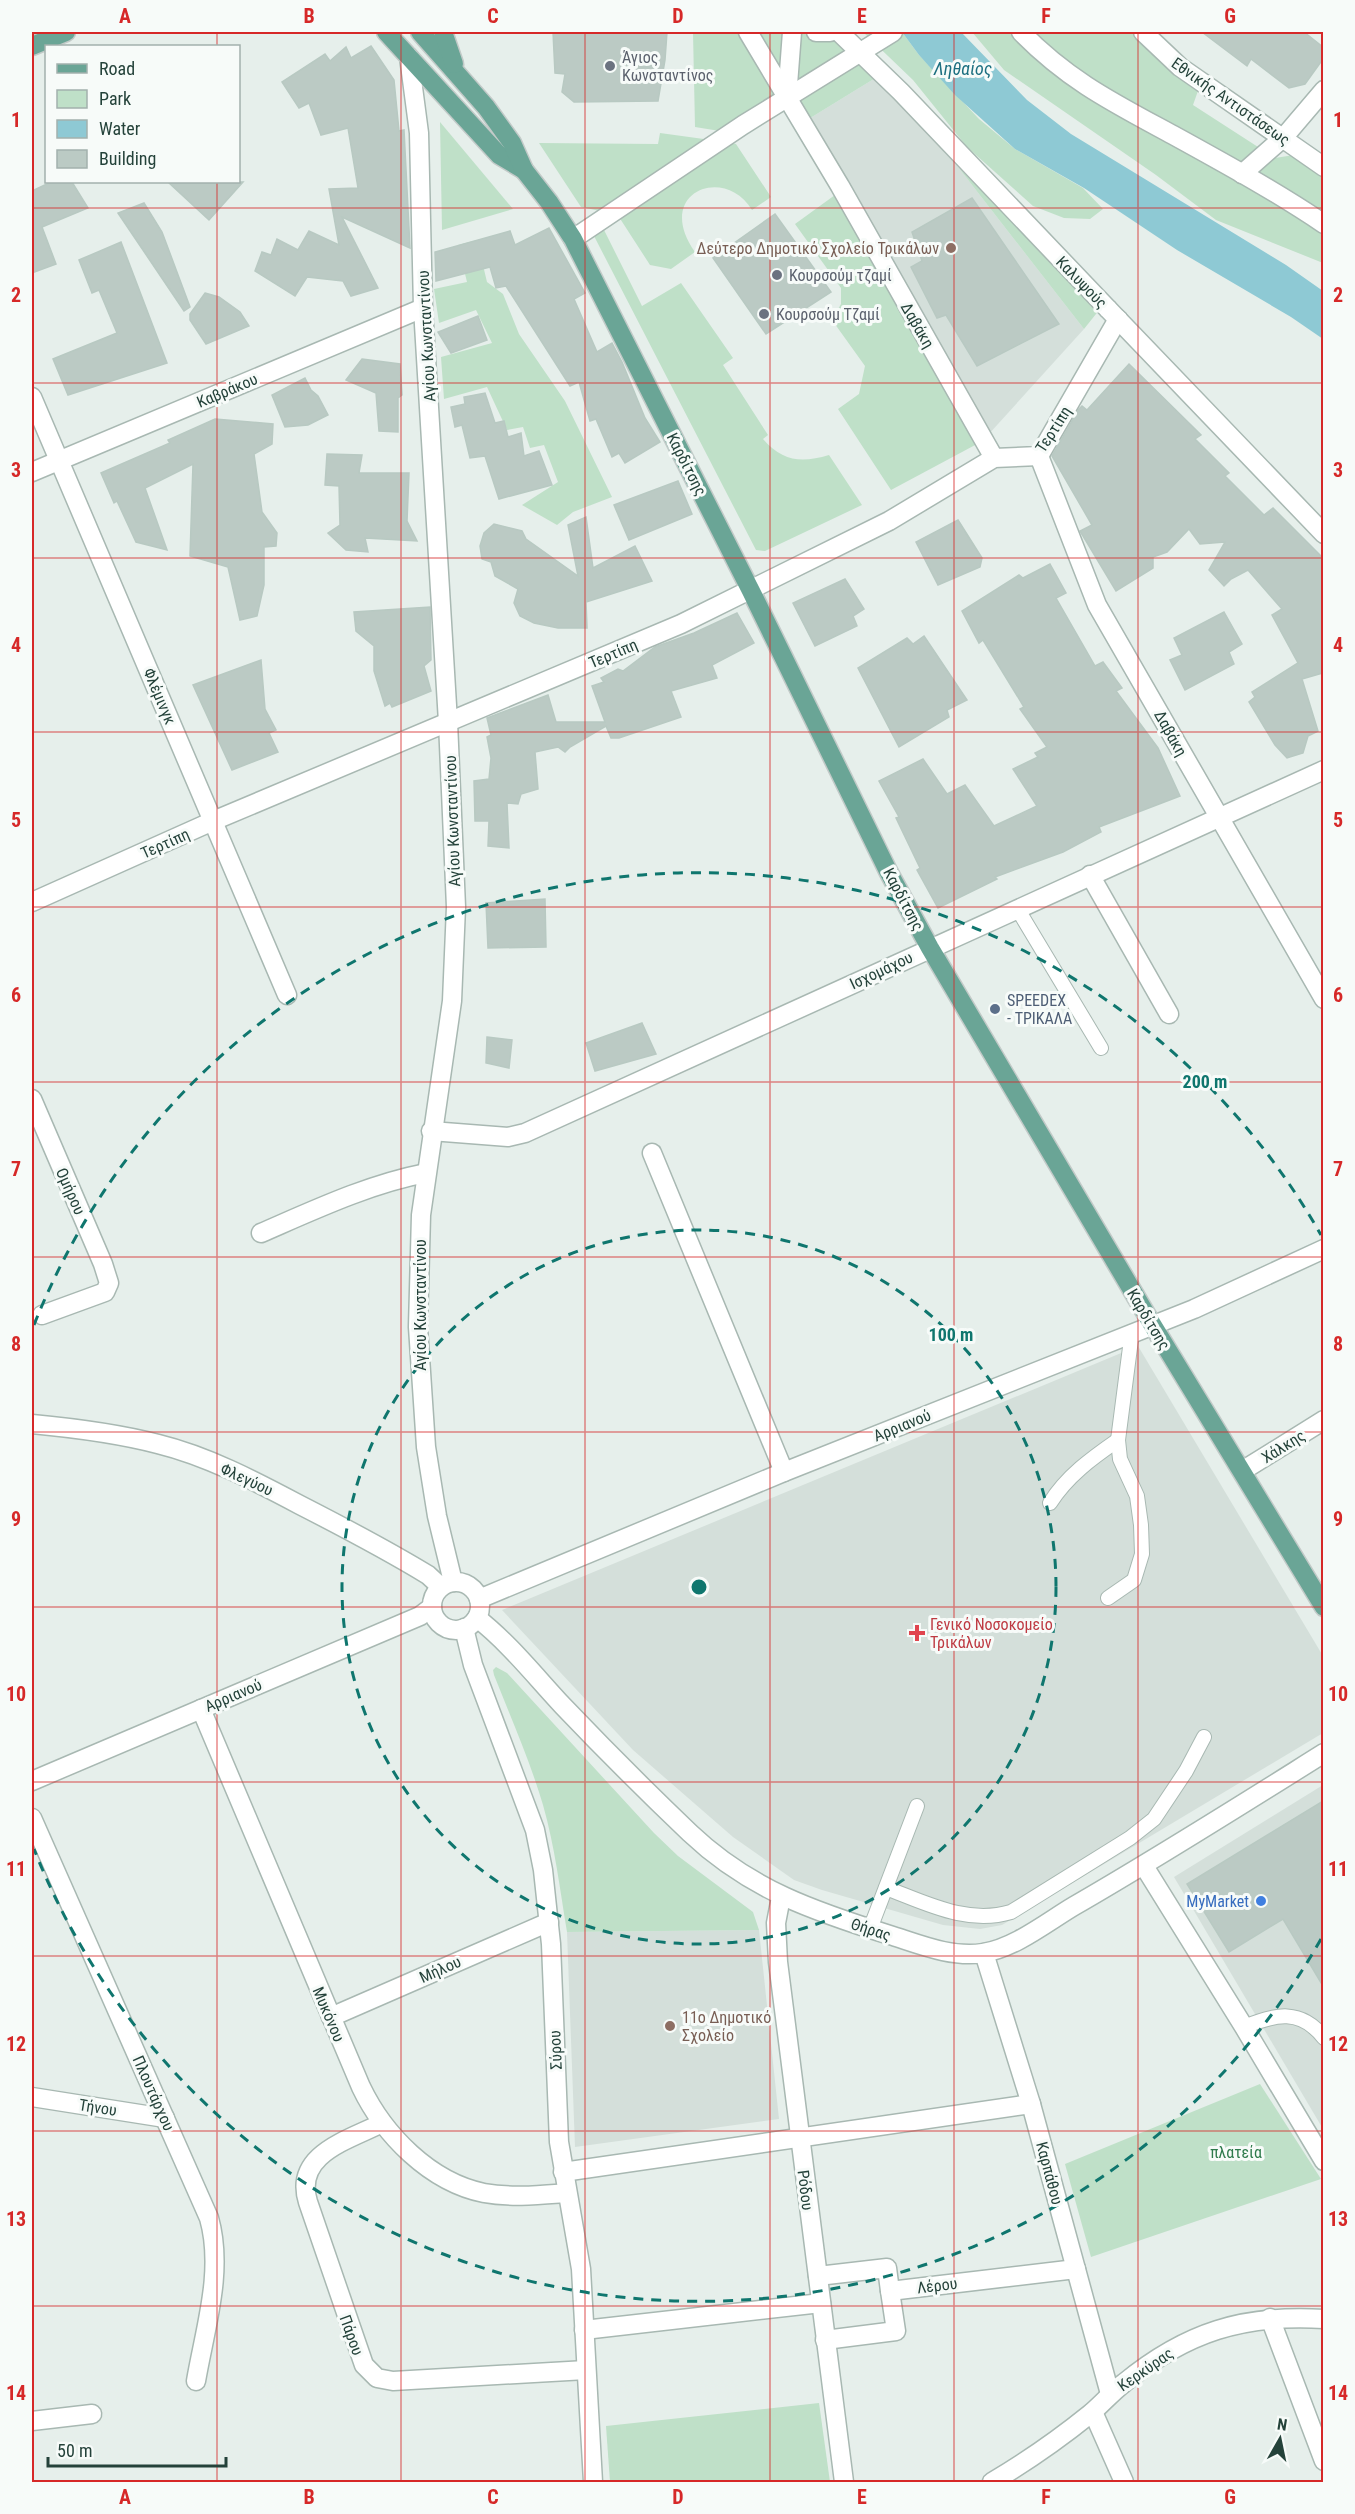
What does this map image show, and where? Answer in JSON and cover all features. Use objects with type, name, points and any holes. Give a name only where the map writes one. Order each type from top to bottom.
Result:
[{"type":"main road","points":[[32,46],[66,32]]},
{"type":"main road","points":[[387,32],[467,123],[499,155],[524,170]]},
{"type":"main road","points":[[420,32],[486,107],[512,143],[524,170]]},
{"type":"main road","points":[[443,32],[457,74]]},
{"type":"main road","name":"Καρδίτσης","points":[[524,170],[549,202],[573,239],[751,591],[888,871],[930,948],[1152,1324],[1242,1471],[1318,1583],[1323,1607]]},
{"type":"street","name":"Δαβάκη","points":[[748,32],[840,186],[994,458]]},
{"type":"street","points":[[787,98],[792,32]]},
{"type":"street","points":[[816,32],[830,32]]},
{"type":"street","name":"Καλυψούς","points":[[839,32],[860,51],[1323,534]]},
{"type":"street","points":[[573,239],[670,173],[892,32]]},
{"type":"street","points":[[1022,32],[1050,61],[1071,77],[1242,174],[1323,224]]},
{"type":"street","name":"Εθνικής Αντιστάσεως","points":[[1143,32],[1170,59],[1323,166]]},
{"type":"street","name":"Αγίου Κωνσταντίνου","points":[[409,57],[419,133],[423,308],[455,875],[455,961],[452,1001],[431,1131],[418,1286],[419,1368],[431,1481],[447,1585]]},
{"type":"street","points":[[1242,174],[1284,137],[1323,90]]},
{"type":"street","name":"Καβράκου","points":[[32,472],[423,308]]},
{"type":"street","name":"Τερτίπη","points":[[32,902],[213,821],[681,624],[889,520],[994,458],[1040,456],[1113,314]]},
{"type":"street","name":"Φλέμινγκ","points":[[32,397],[288,995]]},
{"type":"street","name":"Δαβάκη","points":[[1040,456],[1097,605],[1323,999]]},
{"type":"street","name":"Ισχομάχου","points":[[431,1131],[508,1137],[525,1133],[1323,770]]},
{"type":"street","points":[[1090,875],[1169,1014]]},
{"type":"street","name":"Ομήρου","points":[[32,1099],[109,1283],[105,1292],[42,1315]]},
{"type":"street","points":[[652,1153],[784,1472]]},
{"type":"street","points":[[261,1233],[329,1204],[404,1177],[426,1173]]},
{"type":"street","name":"Αρριανού","points":[[479,1599],[784,1472],[1194,1309],[1323,1249]]},
{"type":"street","name":"Χάλκης","points":[[1242,1471],[1323,1420]]},
{"type":"street","name":"Φλεγύου","points":[[32,1424],[112,1434],[159,1444],[194,1456],[273,1491],[447,1585]]},
{"type":"street","points":[[466,1584],[472,1588],[479,1599],[480,1605],[470,1623],[449,1629],[443,1626],[433,1614],[432,1607],[436,1593],[447,1585],[466,1584]]},
{"type":"street","name":"Αρριανού","points":[[32,1781],[420,1616],[432,1607]]},
{"type":"street","name":"Θήρας","points":[[470,1623],[510,1647],[606,1752],[692,1835],[748,1878],[781,1897],[870,1929],[939,1950],[957,1953],[984,1953],[1018,1940],[1144,1866],[1323,1753]]},
{"type":"street","name":"Σύρου","points":[[470,1623],[484,1696],[522,1791],[535,1830],[543,1870],[549,1922],[556,2100],[563,2172],[578,2249],[593,2482]]},
{"type":"street","name":"Μυκόνου","points":[[201,1709],[367,2101],[382,2123],[396,2140],[426,2165],[444,2178],[466,2188],[508,2196],[567,2193]]},
{"type":"street","name":"Πλουτάρχου","points":[[32,1818],[204,2204],[214,2242],[213,2285],[196,2381]]},
{"type":"street","points":[[1144,1866],[1245,2027],[1323,2162]]},
{"type":"street","name":"Ρόδου","points":[[781,1897],[776,1923],[777,1945],[844,2482]]},
{"type":"street","name":"Μήλου","points":[[331,2017],[549,1922]]},
{"type":"street","name":"Καρπάθου","points":[[984,1953],[1030,2104],[1110,2394]]},
{"type":"street","name":"Τήνου","points":[[32,2097],[165,2118]]},
{"type":"street","points":[[563,2172],[1030,2104]]},
{"type":"street","name":"Πάρου","points":[[382,2123],[320,2155],[310,2166],[306,2182],[307,2198],[363,2365],[377,2378],[393,2381],[586,2370]]},
{"type":"street","points":[[818,2276],[887,2268],[896,2331],[825,2340]]},
{"type":"street","name":"Λέρου","points":[[890,2291],[1076,2269]]},
{"type":"street","points":[[584,2330],[821,2302]]},
{"type":"street","points":[[1270,2318],[1323,2461]]},
{"type":"street","name":"Κερκύρας","points":[[992,2482],[1038,2453],[1093,2412],[1110,2394],[1135,2374],[1190,2340],[1233,2324],[1270,2318],[1323,2319]]},
{"type":"street","points":[[1093,2412],[1124,2482]]},
{"type":"street","points":[[32,2421],[92,2414]]},
{"type":"lane","points":[[1017,908],[1101,1048]]},
{"type":"lane","points":[[1108,1598],[1134,1580],[1142,1554],[1137,1496],[1120,1459],[1118,1440],[1132,1332]]},
{"type":"lane","points":[[1050,1503],[1060,1488],[1098,1454],[1118,1440]]},
{"type":"lane","points":[[886,1888],[946,1911],[974,1916],[995,1916],[1011,1911],[1130,1838],[1154,1819],[1186,1771],[1204,1737]]},
{"type":"lane","points":[[870,1929],[917,1806]]},
{"type":"lane","points":[[1245,2027],[1271,2016],[1287,2017],[1308,2022],[1323,2038]]},
{"type":"shaded area","name":"Δεύτερο Δημοτικό Σχολείο Τρικάλων","points":[[877,77],[958,167],[1084,329],[988,435],[807,120]]},
{"type":"shaded area","name":"Γενικό Νοσοκομείο Τρικάλων","points":[[1138,1346],[1323,1656],[1323,1733],[1002,1925],[980,1929],[943,1925],[794,1880],[733,1837],[633,1750],[502,1610]]},
{"type":"shaded area","points":[[1323,1785],[1323,2129],[1174,1877]]},
{"type":"shaded area","name":"11ο Δημοτικό Σχολείο","points":[[759,1930],[779,2119],[575,2147],[567,1932]]},
{"type":"green space","points":[[693,32],[833,32],[853,51],[726,132],[695,127]]},
{"type":"green space","points":[[863,32],[902,32],[919,55],[979,119],[1015,149],[1083,188],[1103,209],[1090,219],[1064,218],[1033,206],[967,147],[913,80]]},
{"type":"green space","points":[[972,32],[1132,32],[1150,53],[1199,88],[1193,105],[1275,158],[1294,155],[1323,175],[1323,263],[1216,220],[1156,175],[1004,70]]},
{"type":"green space","points":[[860,62],[877,77],[807,120],[796,101]]},
{"type":"green space","points":[[440,122],[513,209],[442,230]]},
{"type":"green space","points":[[660,133],[711,140],[600,211],[581,207],[539,143],[658,144]]},
{"type":"green space","points":[[727,142],[736,144],[771,197],[752,210],[740,196],[725,189],[711,188],[697,192],[687,201],[682,214],[684,231],[695,252],[671,269],[650,265],[619,217]]},
{"type":"green space","points":[[958,167],[1100,309],[1084,329]]},
{"type":"green space","points":[[835,195],[977,444],[891,490],[838,409],[859,394],[865,366],[832,320],[841,304],[841,288],[795,224]]},
{"type":"green space","points":[[604,230],[642,306],[681,283],[733,358],[723,365],[768,435],[763,439],[770,447],[793,459],[802,460],[829,455],[862,505],[765,551],[756,550],[594,236]]},
{"type":"green space","points":[[477,240],[487,282],[503,294],[519,334],[565,401],[612,497],[573,512],[557,525],[522,505],[558,482],[544,445],[530,448],[523,427],[507,430],[487,387],[444,399],[441,357],[492,343],[476,310],[439,323],[434,289],[467,282],[458,245]]},
{"type":"green space","points":[[496,1667],[507,1673],[654,1833],[678,1856],[753,1912],[759,1930],[567,1932],[554,1853],[543,1805],[494,1675],[493,1670]]},
{"type":"green space","name":"πλατεία","points":[[1260,2084],[1321,2179],[1091,2257],[1065,2164]]},
{"type":"green space","points":[[819,2403],[830,2482],[610,2482],[606,2426]]},
{"type":"water","name":"Ληθαίος","points":[[902,32],[961,32],[1027,100],[1071,134],[1286,265],[1323,291],[1323,339],[1291,317],[1177,250],[1084,188],[1015,149],[955,95]]},
{"type":"building","name":"Άγιος Κωνσταντίνος","points":[[553,32],[667,32],[658,101],[574,102],[562,92],[565,74],[555,73]]},
{"type":"building","points":[[1202,32],[1304,32],[1323,47],[1323,59],[1305,84],[1289,88],[1251,59],[1247,66]]},
{"type":"building","points":[[371,46],[394,80],[399,131],[404,130],[410,248],[342,217],[378,288],[351,296],[343,281],[307,277],[295,296],[255,271],[262,252],[271,255],[277,239],[298,250],[309,231],[339,245],[329,189],[358,188],[348,128],[321,135],[309,103],[299,108],[282,82],[325,54],[330,61],[346,47],[351,58]]},
{"type":"building","points":[[243,182],[209,220],[169,183]]},
{"type":"building","points":[[49,183],[73,183],[88,208],[42,227],[56,264],[32,273],[32,191]]},
{"type":"building","points":[[972,198],[1059,324],[977,366],[946,315],[937,318],[911,267],[922,261],[912,232]]},
{"type":"building","points":[[144,203],[162,232],[190,307],[184,311],[118,213]]},
{"type":"building","points":[[775,214],[831,292],[766,334],[713,258]]},
{"type":"building","points":[[549,228],[585,293],[574,299],[597,352],[612,343],[645,418],[660,442],[625,463],[619,453],[612,457],[596,419],[590,421],[579,382],[570,386],[506,286],[496,288],[490,267],[436,281],[435,252],[510,231],[515,245]]},
{"type":"building","points":[[121,242],[167,363],[68,395],[53,359],[117,333],[99,290],[92,293],[79,260]]},
{"type":"building","points":[[205,293],[219,297],[240,312],[249,326],[206,344],[190,320],[190,314]]},
{"type":"building","points":[[478,316],[487,340],[451,353],[438,332]]},
{"type":"building","points":[[362,359],[400,364],[402,395],[398,398],[398,432],[379,431],[376,393],[346,380]]},
{"type":"building","points":[[1129,364],[1201,435],[1195,439],[1229,473],[1225,476],[1264,515],[1273,508],[1323,558],[1323,673],[1302,679],[1318,731],[1308,736],[1303,753],[1287,758],[1275,745],[1249,702],[1255,697],[1252,692],[1298,663],[1272,615],[1282,609],[1248,570],[1231,579],[1224,586],[1209,570],[1225,542],[1200,544],[1189,529],[1167,552],[1153,557],[1153,568],[1116,591],[1080,531],[1092,525],[1052,456],[1079,409],[1082,406],[1087,410]]},
{"type":"building","points":[[305,378],[328,415],[308,425],[285,427],[272,395]]},
{"type":"building","points":[[485,393],[495,423],[504,421],[508,437],[521,433],[524,456],[539,451],[552,485],[499,499],[485,456],[470,458],[462,425],[455,427],[451,407],[465,404],[464,397]]},
{"type":"building","points":[[215,419],[273,424],[272,444],[254,454],[262,512],[277,533],[276,546],[264,547],[264,585],[257,616],[240,620],[228,567],[190,556],[193,464],[145,488],[167,550],[136,542],[117,501],[114,503],[101,473],[170,443],[168,440]]},
{"type":"building","points":[[327,454],[362,455],[359,473],[409,473],[407,521],[417,541],[365,538],[368,552],[346,550],[328,533],[340,525],[339,486],[325,485]]},
{"type":"building","points":[[678,481],[692,514],[629,540],[614,505]]},
{"type":"building","points":[[586,517],[593,568],[635,546],[652,581],[586,602],[587,628],[558,628],[534,623],[520,616],[514,603],[518,589],[495,576],[491,562],[482,559],[480,546],[484,533],[494,524],[522,531],[526,539],[578,576],[568,525]]},
{"type":"building","points":[[958,520],[982,558],[980,567],[938,585],[916,542]]},
{"type":"building","points":[[1050,564],[1066,593],[1056,598],[1095,666],[1103,662],[1122,688],[1116,691],[1158,748],[1180,796],[1099,827],[1101,832],[1063,852],[995,877],[997,879],[938,908],[917,870],[920,868],[896,818],[899,817],[879,781],[923,759],[947,794],[965,785],[994,826],[1037,806],[1013,769],[1038,757],[1035,753],[1047,747],[1020,709],[1024,707],[983,640],[979,643],[962,611],[1019,575],[1023,578]]},
{"type":"building","points":[[845,579],[864,609],[853,616],[857,626],[815,646],[793,603]]},
{"type":"building","points":[[430,607],[431,660],[424,666],[431,691],[392,707],[390,703],[385,706],[374,671],[374,646],[356,631],[354,612]]},
{"type":"building","points":[[1224,612],[1242,644],[1229,652],[1234,664],[1185,690],[1170,660],[1182,655],[1174,638]]},
{"type":"building","points":[[737,613],[754,643],[712,665],[717,678],[671,691],[681,717],[619,738],[611,738],[606,726],[565,752],[558,747],[535,752],[538,789],[521,794],[518,804],[507,803],[509,848],[488,846],[489,821],[475,821],[474,781],[489,779],[491,758],[487,737],[491,735],[487,718],[548,695],[556,722],[605,722],[592,686],[604,682],[601,678],[618,669],[623,671],[655,647],[694,633]]},
{"type":"building","points":[[924,636],[967,700],[947,710],[949,717],[899,747],[858,668],[907,638],[913,644]]},
{"type":"building","points":[[261,660],[265,709],[276,730],[269,733],[278,752],[232,770],[193,685]]},
{"type":"building","points":[[545,899],[546,947],[488,948],[486,903]]},
{"type":"building","points":[[642,1023],[656,1054],[595,1071],[586,1043]]},
{"type":"building","points":[[487,1037],[512,1040],[509,1068],[486,1063]]},
{"type":"building","name":"MyMarket","points":[[1323,1801],[1323,1986],[1283,1919],[1229,1952],[1187,1884]]},
{"type":"place","name":"Άγιος Κωνσταντίνος","points":[[610,66]]},
{"type":"place","name":"Δεύτερο Δημοτικό Σχολείο Τρικάλων","points":[[951,248]]},
{"type":"place","name":"Κουρσούμ τζαμί","points":[[777,275]]},
{"type":"place","name":"Κουρσούμ Τζαμί","points":[[764,314]]},
{"type":"place","name":"SPEEDEX - ΤΡΙΚΑΛΑ","points":[[995,1009]]},
{"type":"place","name":"Γενικό Νοσοκομείο Τρικάλων","points":[[917,1633]]},
{"type":"place","name":"MyMarket","points":[[1261,1901]]},
{"type":"place","name":"11ο Δημοτικό Σχολείο","points":[[670,2026]]}]
